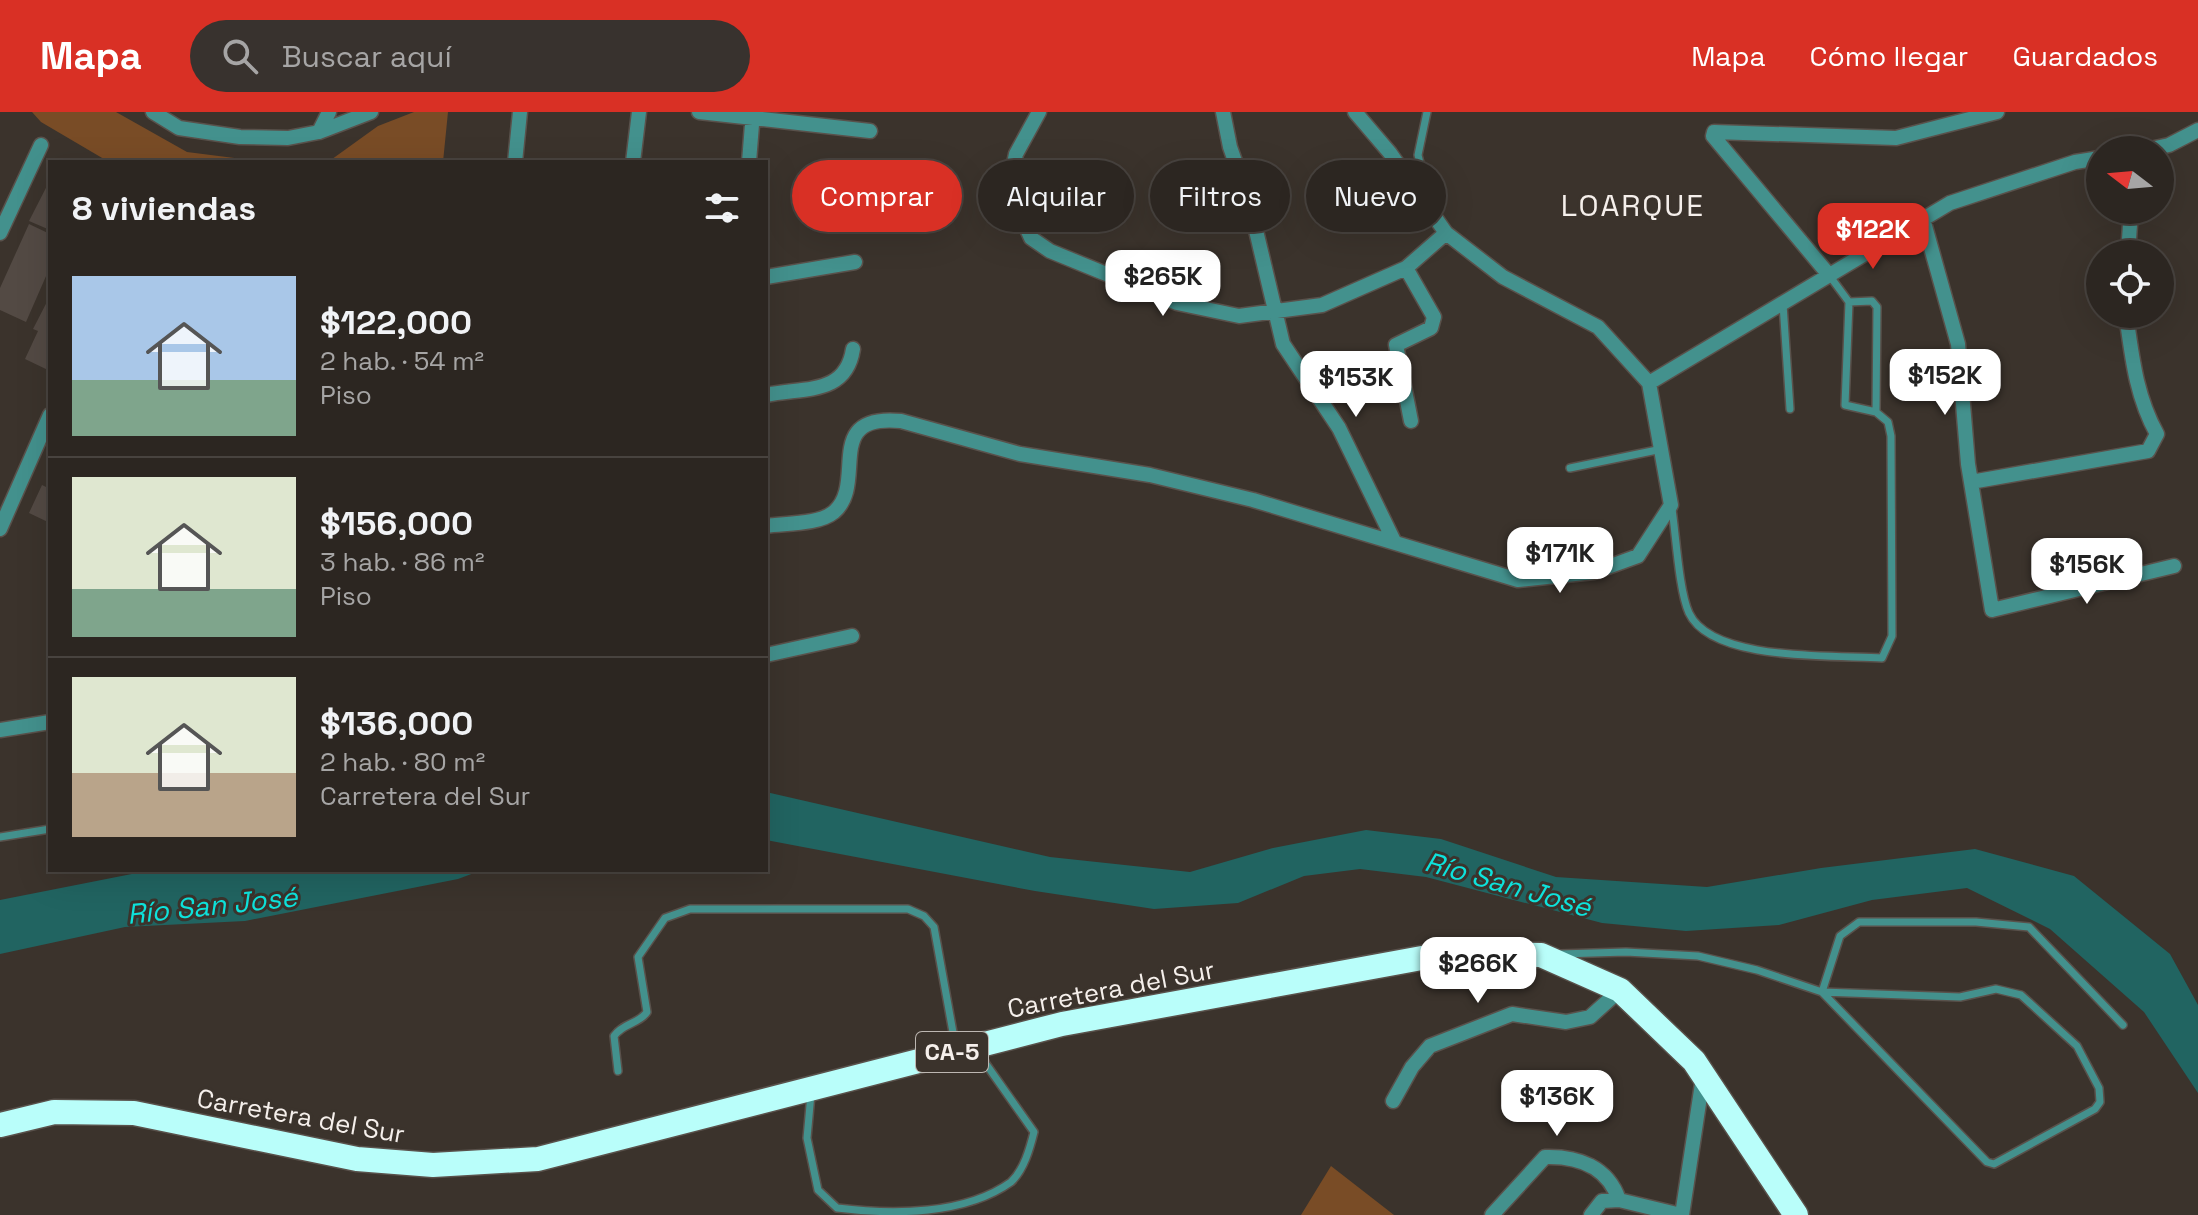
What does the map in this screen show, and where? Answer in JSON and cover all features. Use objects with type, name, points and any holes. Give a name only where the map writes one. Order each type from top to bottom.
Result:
[{"type":"highway","name":"Carretera del Sur","points":[[0,1125],[54,1112],[134,1113],[357,1159],[433,1165],[538,1159],[1062,1024],[1449,953],[1541,955],[1620,990],[1704,1075],[1791,1210]]},
{"type":"street","points":[[153,112],[179,128],[240,137],[288,138],[319,132],[371,112]]},
{"type":"street","points":[[179,128],[187,112]]},
{"type":"street","points":[[319,132],[329,112]]},
{"type":"street","points":[[515,160],[520,112]]},
{"type":"street","points":[[633,160],[639,112]]},
{"type":"street","points":[[699,112],[870,131]]},
{"type":"street","points":[[768,526],[822,518],[835,511],[844,497],[851,443],[858,431],[883,419],[901,421],[1020,454],[1150,475],[1253,500],[1518,580],[1594,572],[1638,556],[1671,505],[1662,449],[1649,383],[1598,327],[1503,277],[1446,233],[1406,268],[1322,305],[1276,314],[1239,316],[1177,303],[1050,251],[1031,238],[1018,209],[1011,178],[1016,154],[1039,112]]},
{"type":"street","points":[[1223,112],[1283,344],[1339,428],[1394,541]]},
{"type":"street","points":[[1355,112],[1393,160]]},
{"type":"street","points":[[1829,275],[1713,136],[1714,132],[1896,138],[1997,112]]},
{"type":"street","points":[[749,160],[753,116]]},
{"type":"street","points":[[2174,142],[2198,130]]},
{"type":"street","points":[[0,233],[41,145]]},
{"type":"street","points":[[1649,383],[1950,203],[2086,160]]},
{"type":"street","points":[[1923,219],[1958,344],[1971,482],[1992,610],[2174,566]]},
{"type":"street","points":[[768,277],[855,262]]},
{"type":"street","points":[[1406,268],[1434,323],[1431,328],[1396,345],[1411,421]]},
{"type":"street","points":[[1971,482],[2148,451],[2157,434],[2140,397],[2128,328]]},
{"type":"street","points":[[768,395],[837,382],[850,368],[853,349]]},
{"type":"street","points":[[0,529],[48,420]]},
{"type":"street","points":[[768,655],[852,636]]},
{"type":"street","points":[[0,730],[48,722]]},
{"type":"street","points":[[1393,1101],[1412,1067],[1430,1046],[1512,1014],[1566,1022],[1590,1017],[1620,990]]},
{"type":"street","points":[[1591,1215],[1602,1201],[1619,1200],[1682,1215],[1704,1075]]},
{"type":"street","points":[[1492,1215],[1545,1157],[1568,1156],[1598,1170],[1613,1184],[1619,1200]]},
{"type":"lane","points":[[1419,160],[1427,112]]},
{"type":"lane","points":[[1671,505],[1688,612],[1699,629],[1747,650],[1882,658],[1892,636],[1891,436],[1888,422],[1876,412],[1845,405],[1849,302],[1829,275]]},
{"type":"lane","points":[[1783,301],[1790,409]]},
{"type":"lane","points":[[1849,302],[1872,301],[1877,307],[1876,412]]},
{"type":"lane","points":[[1570,468],[1662,449]]},
{"type":"lane","points":[[0,837],[48,829]]},
{"type":"lane","points":[[618,1071],[614,1036],[621,1026],[642,1019],[647,1012],[638,957],[665,918],[690,909],[908,909],[924,916],[934,927],[968,1048],[986,1064],[1034,1132],[1028,1155],[1011,1182],[963,1209],[927,1214],[837,1208],[818,1190],[807,1138],[812,1088]]},
{"type":"lane","points":[[1822,992],[1840,936],[1859,922],[1976,922],[2029,927],[2123,1025]]},
{"type":"lane","points":[[1541,955],[1626,952],[1698,956],[1757,970],[1822,992],[1960,997],[1996,989],[2021,995],[2077,1046],[2099,1088],[2100,1102],[2095,1109],[2000,1164],[1987,1162],[1822,992]]},
{"type":"shaded area","points":[[32,112],[116,112],[187,152],[251,160],[106,160],[41,122]]},
{"type":"shaded area","points":[[414,112],[448,112],[443,160],[331,160],[378,126]]},
{"type":"shaded area","points":[[1331,1166],[1394,1215],[1301,1215]]},
{"type":"water","name":"Río San José","points":[[768,792],[1050,857],[1190,872],[1273,848],[1366,830],[1441,839],[1556,877],[1707,887],[1821,868],[1975,849],[2074,876],[2170,954],[2198,1005],[2198,1093],[2144,1012],[2050,929],[1967,888],[1872,900],[1779,925],[1686,931],[1602,923],[1426,877],[1360,869],[1304,876],[1238,903],[1154,909],[1035,891],[768,840]]},
{"type":"water","name":"Río San José","points":[[142,872],[477,872],[458,879],[245,921],[125,927],[0,954],[0,900]]},
{"type":"building","points":[[48,184],[48,229],[29,221]]},
{"type":"building","points":[[29,224],[48,233],[48,272],[26,322],[0,310],[0,288]]},
{"type":"building","points":[[48,300],[48,370],[25,359],[38,331],[33,329]]},
{"type":"building","points":[[42,485],[48,488],[48,522],[29,513]]},
{"type":"district","name":"LOARQUE","points":[[1633,206]]}]
